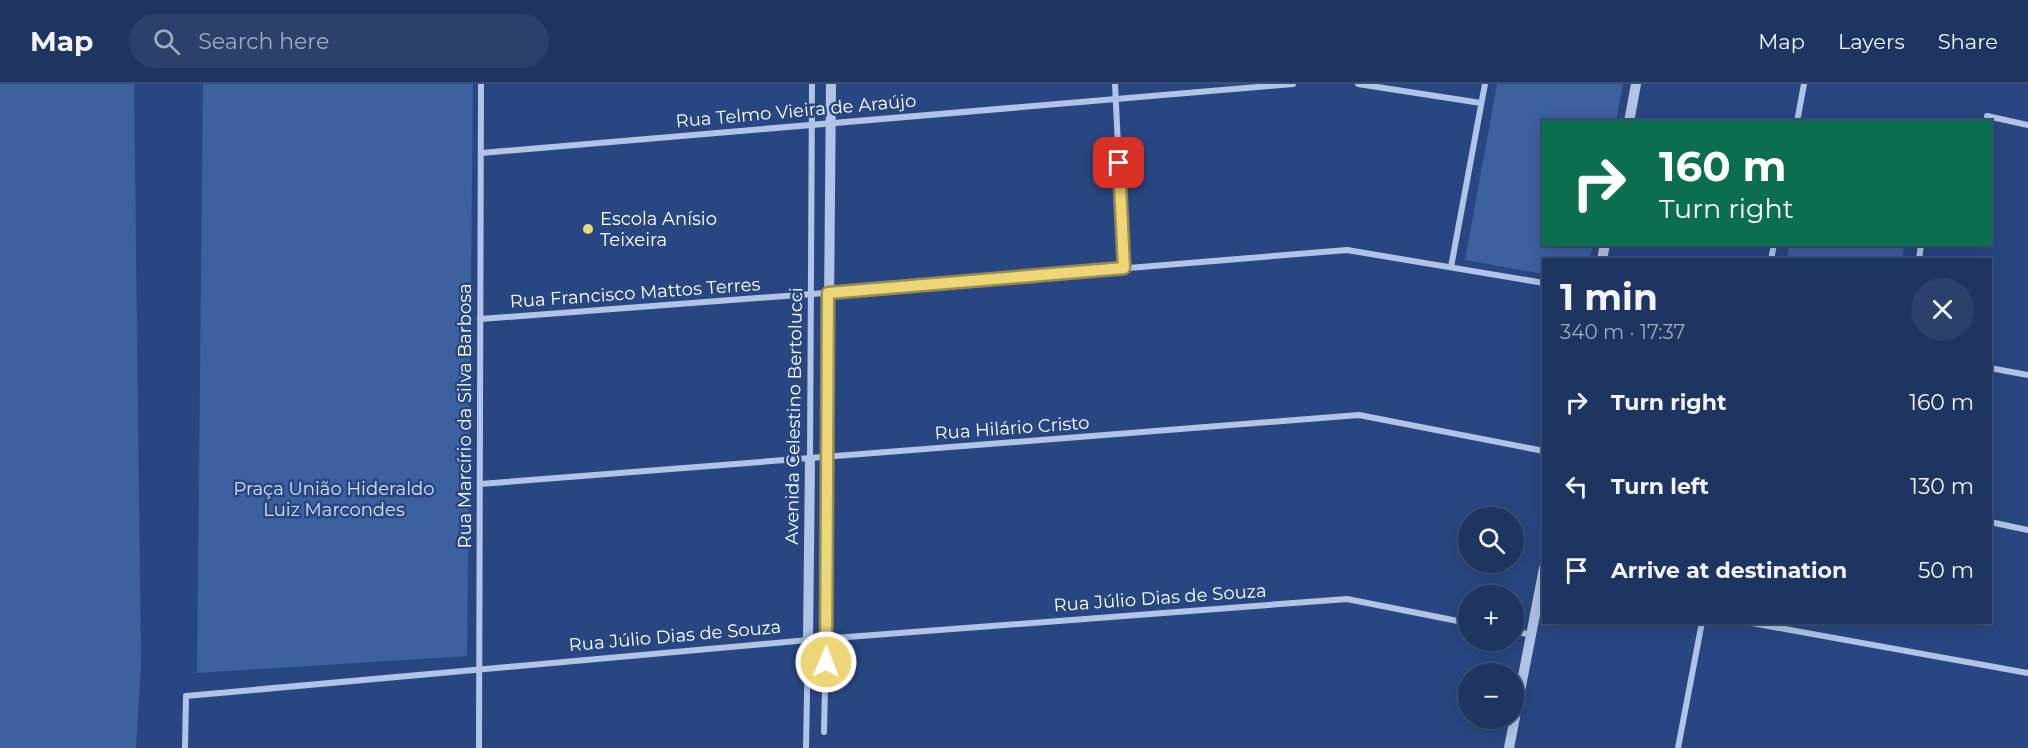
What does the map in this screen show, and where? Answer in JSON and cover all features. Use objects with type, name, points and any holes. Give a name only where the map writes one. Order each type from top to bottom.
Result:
[{"type":"street","name":"Rua Marcírio da Silva Barbosa","points":[[479,748],[481,84]]},
{"type":"street","name":"Avenida Celestino Bertolucci","points":[[806,748],[812,294],[812,84]]},
{"type":"street","name":"Avenida Celestino Bertolucci","points":[[824,732],[831,84]]},
{"type":"street","points":[[1115,84],[1124,268]]},
{"type":"street","name":"Rua Telmo Vieira de Araújo","points":[[481,153],[1293,84]]},
{"type":"street","points":[[1358,84],[1481,103]]},
{"type":"street","points":[[1451,267],[1485,84]]},
{"type":"street","points":[[1629,120],[1636,84]]},
{"type":"street","points":[[1797,120],[1804,84]]},
{"type":"street","points":[[1987,116],[2028,125]]},
{"type":"street","name":"Rua Francisco Mattos Terres","points":[[480,319],[1347,250],[1542,283]]},
{"type":"street","points":[[1992,368],[2028,375]]},
{"type":"street","name":"Rua Hilário Cristo","points":[[480,484],[1359,415],[1542,451]]},
{"type":"street","points":[[1992,522],[2028,530]]},
{"type":"street","points":[[1509,748],[1542,578]]},
{"type":"street","name":"Rua Júlio Dias de Souza","points":[[185,748],[186,696],[808,640],[1347,599],[1458,621]]},
{"type":"street","points":[[1678,748],[1702,624]]},
{"type":"street","points":[[1757,624],[2028,674]]},
{"type":"street","points":[[1524,634],[1531,635]]},
{"type":"green space","points":[[0,84],[134,84],[141,663],[136,748],[0,748]]},
{"type":"green space","name":"Praça União Hideraldo Luiz Marcondes","points":[[203,84],[473,84],[467,656],[197,673]]},
{"type":"green space","points":[[1497,84],[1623,84],[1616,120],[1542,120],[1542,246],[1593,246],[1590,258],[1542,258],[1542,274],[1465,260]]},
{"type":"green space","points":[[1789,246],[1904,246],[1902,258],[1787,258]]},
{"type":"place","name":"Escola Anísio Teixeira","points":[[588,229]]},
{"type":"route","points":[[826,662],[828,293],[1124,268],[1119,163]]}]
